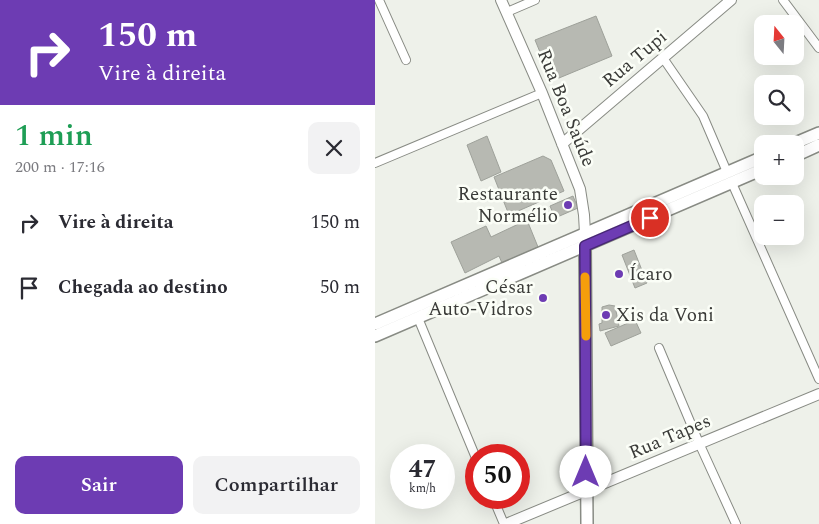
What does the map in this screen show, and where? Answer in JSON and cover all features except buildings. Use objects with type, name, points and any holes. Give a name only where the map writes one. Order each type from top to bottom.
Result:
[{"type":"main road","points":[[804,139],[819,132]]},
{"type":"main road","points":[[804,152],[819,145]]},
{"type":"main road","points":[[375,336],[585,246],[730,177],[754,162]]},
{"type":"main road","points":[[375,324],[585,233],[730,177],[754,172]]},
{"type":"main road","points":[[585,233],[587,524]]},
{"type":"street","points":[[379,0],[406,60]]},
{"type":"street","name":"Rua Boa Saúde","points":[[501,0],[542,93],[580,189],[585,233]]},
{"type":"street","points":[[507,12],[535,0]]},
{"type":"street","name":"Rua Tupi","points":[[561,144],[731,0]]},
{"type":"street","points":[[783,0],[819,48]]},
{"type":"street","points":[[663,58],[703,116],[819,379]]},
{"type":"street","points":[[375,163],[542,93]]},
{"type":"street","points":[[418,318],[470,444]]},
{"type":"street","points":[[659,348],[736,524]]},
{"type":"street","name":"Rua Tapes","points":[[505,524],[819,394]]},
{"type":"street","points":[[498,509],[505,524]]},
{"type":"slow traffic","points":[[585,277],[586,336]]},
{"type":"place","name":"Restaurante Normélio","points":[[568,205]]},
{"type":"place","name":"Ícaro","points":[[619,274]]},
{"type":"place","name":"César Auto-Vidros","points":[[543,298]]},
{"type":"place","name":"Xis da Voni","points":[[606,315]]},
{"type":"route","points":[[586,472],[585,246],[650,218]]}]
